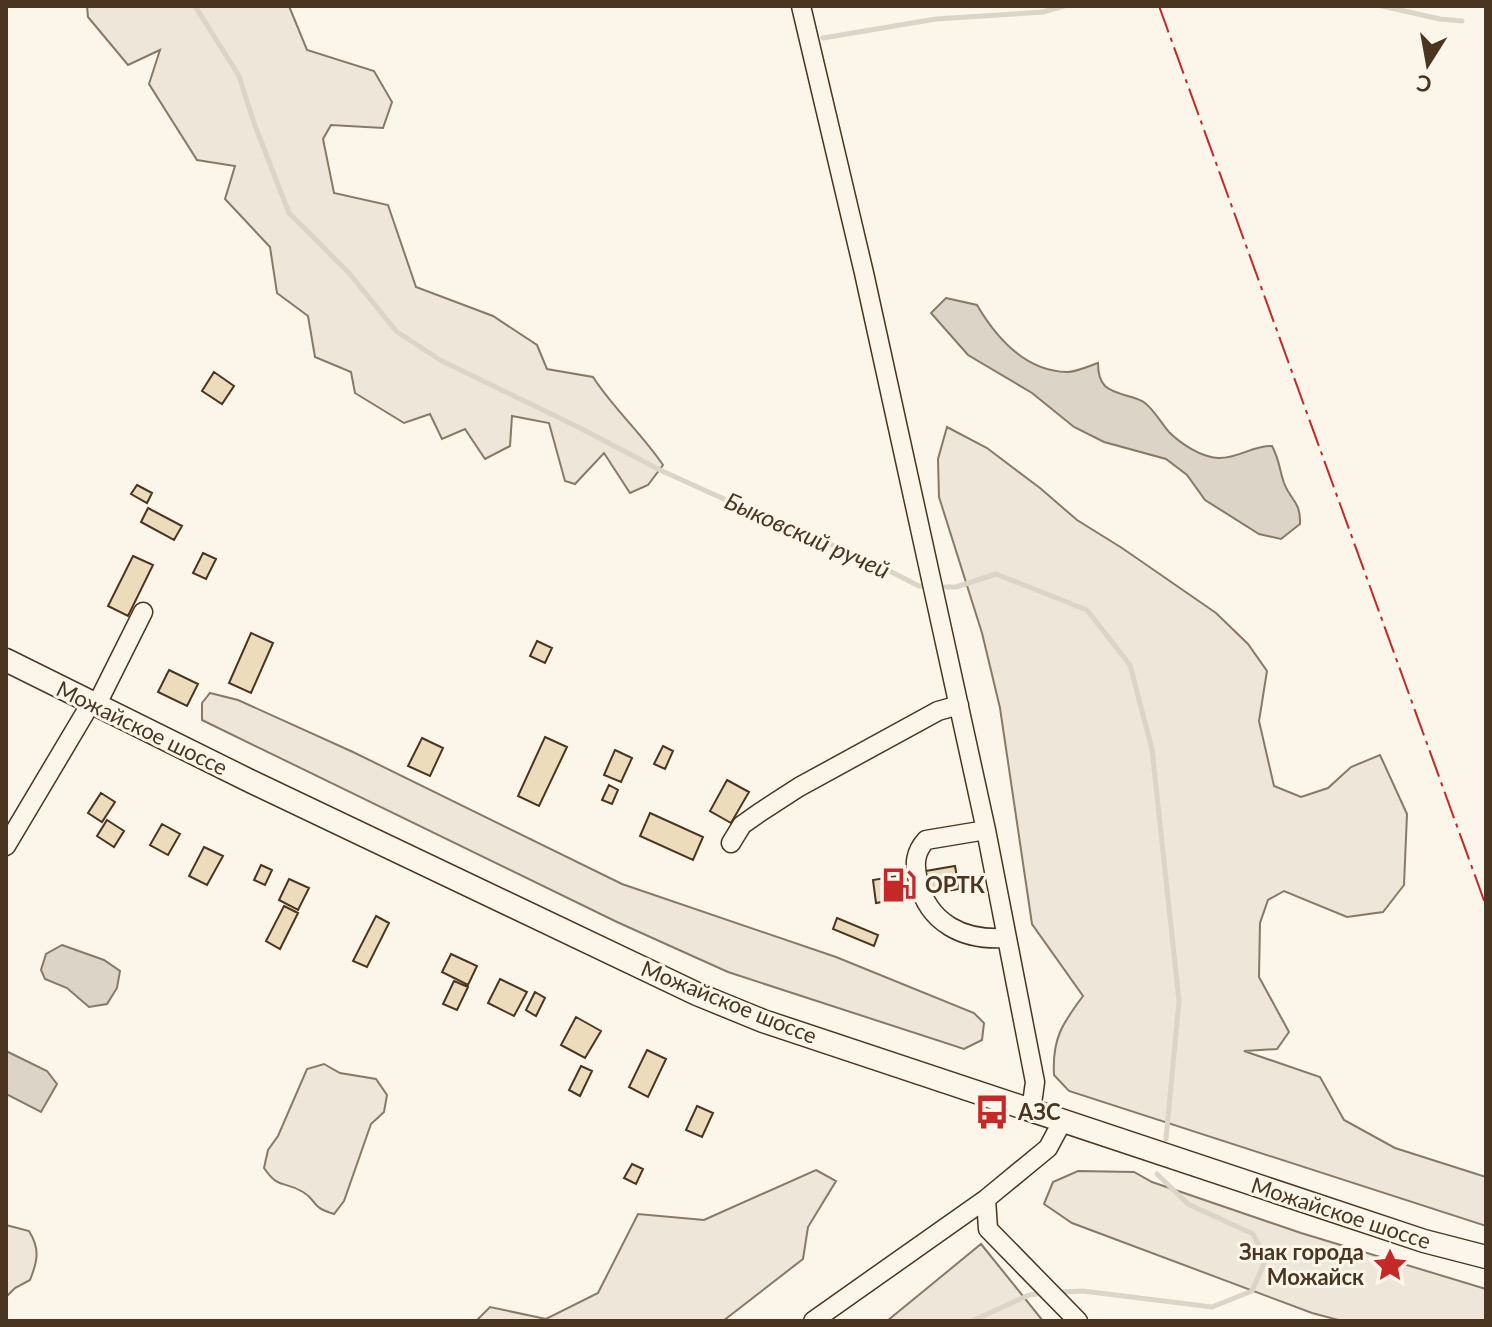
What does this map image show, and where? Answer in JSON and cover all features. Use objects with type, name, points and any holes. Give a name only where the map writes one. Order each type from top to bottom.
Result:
[{"type":"main road","name":"Можайское шоссе","points":[[6,660],[93,705],[729,1008],[1062,1122],[1424,1241],[1486,1257]]},
{"type":"street","points":[[801,6],[871,304],[986,830],[1035,1082],[1031,1111]]},
{"type":"street","points":[[6,846],[93,705],[143,612]]},
{"type":"street","points":[[731,843],[742,825],[799,787],[938,711],[959,705]]},
{"type":"street","points":[[986,830],[926,840],[918,849],[916,873],[926,905],[945,925],[975,937],[1007,938]]},
{"type":"street","points":[[813,1321],[986,1199],[1048,1148],[1062,1122]]},
{"type":"street","points":[[986,1199],[988,1229],[1078,1321]]},
{"type":"shaded area","points":[[87,6],[289,6],[307,50],[374,71],[392,102],[383,128],[331,125],[323,139],[334,193],[388,205],[416,287],[493,316],[537,345],[547,369],[593,377],[663,465],[648,485],[630,493],[604,453],[575,484],[565,481],[549,423],[512,416],[510,446],[485,459],[465,429],[442,439],[430,414],[404,423],[355,393],[351,372],[315,357],[308,316],[277,293],[270,247],[225,199],[235,166],[197,160],[149,84],[160,50],[128,65],[88,17]]},
{"type":"shaded area","points":[[946,298],[977,305],[1003,341],[1038,366],[1067,372],[1098,363],[1099,375],[1105,386],[1145,403],[1174,437],[1198,452],[1225,458],[1272,446],[1284,483],[1297,506],[1300,524],[1281,539],[1259,534],[1205,500],[1187,475],[1166,459],[1104,442],[1074,427],[1032,393],[968,355],[931,313]]},
{"type":"shaded area","points":[[947,427],[987,448],[1077,520],[1216,613],[1248,644],[1267,671],[1259,721],[1274,786],[1301,797],[1328,788],[1351,767],[1380,755],[1407,814],[1404,885],[1383,912],[1347,917],[1284,891],[1268,900],[1260,923],[1259,977],[1289,1032],[1277,1049],[1244,1051],[1320,1077],[1344,1120],[1395,1148],[1486,1177],[1486,1226],[1069,1091],[1054,1075],[1060,1032],[1083,996],[1032,924],[1000,708],[982,633],[939,497],[938,459]]},
{"type":"shaded area","points":[[210,693],[238,700],[353,752],[622,884],[836,957],[974,1013],[984,1023],[982,1040],[964,1049],[728,972],[617,922],[202,720],[202,703]]},
{"type":"shaded area","points":[[62,945],[104,960],[120,971],[117,988],[107,1004],[89,1007],[67,988],[45,979],[41,970],[46,954]]},
{"type":"shaded area","points":[[6,1051],[47,1071],[57,1084],[41,1112],[6,1094]]},
{"type":"shaded area","points":[[324,1064],[340,1073],[376,1079],[387,1095],[384,1112],[371,1124],[344,1201],[334,1214],[321,1209],[296,1188],[278,1182],[264,1168],[268,1150],[278,1136],[307,1069]]},
{"type":"shaded area","points":[[816,1170],[836,1181],[808,1227],[803,1259],[723,1321],[476,1321],[490,1307],[546,1319],[598,1293],[638,1214],[704,1220]]},
{"type":"shaded area","points":[[1078,1171],[1134,1172],[1152,1182],[1301,1233],[1486,1289],[1486,1321],[1342,1321],[1312,1313],[1072,1223],[1044,1204],[1053,1182]]},
{"type":"shaded area","points":[[6,1225],[29,1231],[37,1255],[30,1280],[6,1297]]},
{"type":"shaded area","points":[[981,1244],[1043,1321],[887,1321]]},
{"type":"building","points":[[214,372],[234,386],[222,404],[202,391]]},
{"type":"building","points":[[137,485],[152,493],[147,503],[131,494]]},
{"type":"building","points":[[148,508],[182,526],[174,540],[141,522]]},
{"type":"building","points":[[203,553],[216,559],[206,579],[193,573]]},
{"type":"building","points":[[133,556],[153,565],[128,616],[108,606]]},
{"type":"building","points":[[251,633],[273,643],[251,693],[229,683]]},
{"type":"building","points":[[537,641],[552,648],[545,663],[530,656]]},
{"type":"building","points":[[169,670],[198,684],[187,706],[158,692]]},
{"type":"building","points":[[545,737],[567,747],[539,806],[518,796]]},
{"type":"building","points":[[422,738],[443,748],[430,776],[408,766]]},
{"type":"building","points":[[663,746],[673,751],[665,769],[654,764]]},
{"type":"building","points":[[615,750],[632,758],[621,782],[604,775]]},
{"type":"building","points":[[727,780],[749,792],[731,823],[710,811]]},
{"type":"building","points":[[609,785],[618,790],[612,804],[602,800]]},
{"type":"building","points":[[101,793],[115,802],[102,822],[88,813]]},
{"type":"building","points":[[650,813],[703,837],[693,860],[640,836]]},
{"type":"building","points":[[107,820],[124,831],[114,847],[97,836]]},
{"type":"building","points":[[162,824],[180,834],[168,855],[150,845]]},
{"type":"building","points":[[204,847],[223,856],[207,885],[189,876]]},
{"type":"building","points":[[261,865],[272,870],[265,885],[254,880]]},
{"type":"building","points":[[955,866],[959,889],[876,903],[873,880]]},
{"type":"building","points":[[289,879],[309,888],[298,910],[279,900]]},
{"type":"building","points":[[284,906],[298,913],[280,949],[266,941]]},
{"type":"building","points":[[376,916],[389,923],[367,967],[353,961]]},
{"type":"building","points":[[837,918],[878,935],[874,946],[833,929]]},
{"type":"building","points":[[451,954],[477,966],[468,985],[442,972]]},
{"type":"building","points":[[500,979],[527,992],[514,1016],[488,1003]]},
{"type":"building","points":[[454,981],[468,987],[457,1010],[443,1004]]},
{"type":"building","points":[[535,992],[545,998],[536,1016],[526,1010]]},
{"type":"building","points":[[576,1017],[601,1031],[585,1058],[561,1045]]},
{"type":"building","points":[[647,1050],[666,1059],[648,1097],[629,1087]]},
{"type":"building","points":[[581,1066],[592,1071],[580,1096],[569,1090]]},
{"type":"building","points":[[697,1106],[713,1113],[702,1137],[686,1130]]},
{"type":"building","points":[[632,1164],[643,1169],[636,1184],[624,1178]]},
{"type":"waterway","name":"Быковский ручей","points":[[195,6],[239,76],[289,213],[349,273],[396,331],[440,360],[660,470],[788,528],[860,556],[919,586],[928,586]]},
{"type":"waterway","points":[[823,38],[936,19],[1043,12],[1064,6]]},
{"type":"waterway","points":[[1382,6],[1462,21]]},
{"type":"waterway","name":"Быковский ручей","points":[[938,587],[956,587],[996,574],[1087,610],[1130,665],[1152,749],[1179,1001],[1166,1139]]},
{"type":"waterway","name":"Быковский ручей","points":[[1059,1292],[1083,1291],[1212,1307],[1252,1291],[1266,1259],[1253,1234],[1188,1204],[1157,1174]]},
{"type":"waterway","name":"Быковский ручей","points":[[972,1321],[1029,1295],[1045,1293]]},
{"type":"power","points":[[1159,6],[1486,906]]},
{"type":"place","name":"ОРТК","points":[[899,885]]},
{"type":"place","name":"АЗС","points":[[992,1112]]},
{"type":"place","name":"Знак города Можайск","points":[[1390,1265]]}]
